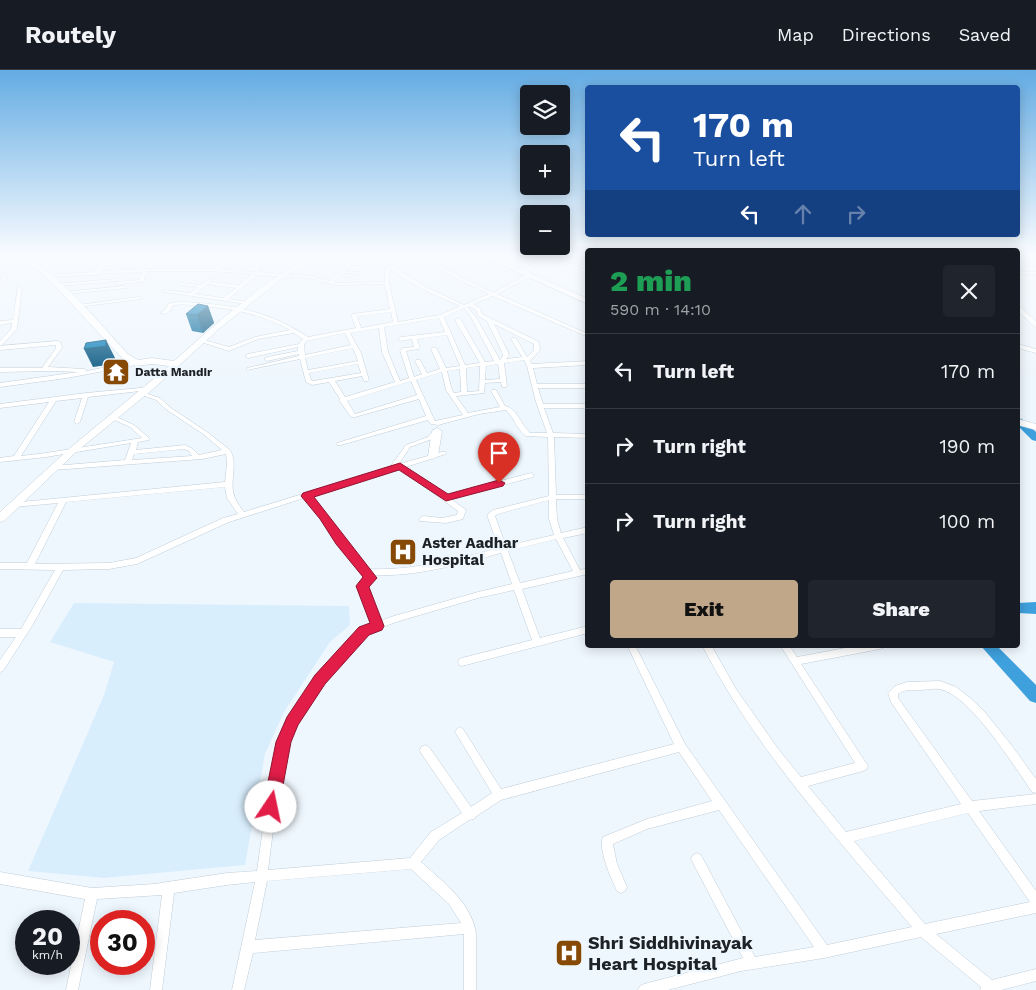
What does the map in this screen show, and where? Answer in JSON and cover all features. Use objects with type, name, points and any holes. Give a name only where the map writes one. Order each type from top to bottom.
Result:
[{"type":"street","points":[[0,344],[13,332],[19,295]]},
{"type":"street","points":[[68,295],[125,356],[136,363]]},
{"type":"street","points":[[191,295],[247,303]]},
{"type":"street","points":[[224,300],[230,295]]},
{"type":"street","points":[[0,518],[73,450],[146,391],[201,341],[257,295]]},
{"type":"street","points":[[389,295],[396,324]]},
{"type":"street","points":[[342,400],[425,374],[483,363],[526,359],[537,350],[537,343],[480,315],[478,308],[442,295]]},
{"type":"street","points":[[248,356],[301,345],[307,339],[441,316],[492,295]]},
{"type":"street","points":[[496,295],[585,335]]},
{"type":"street","points":[[572,295],[585,301]]},
{"type":"street","points":[[78,306],[139,298]]},
{"type":"street","points":[[162,313],[170,308],[170,305],[176,303],[238,310],[273,319],[307,339]]},
{"type":"street","points":[[468,305],[499,362],[503,383],[482,382]]},
{"type":"street","points":[[1020,309],[1036,326]]},
{"type":"street","points":[[359,330],[354,315],[392,310]]},
{"type":"street","points":[[441,316],[463,366],[464,394]]},
{"type":"street","points":[[1020,318],[1036,335]]},
{"type":"street","points":[[452,395],[482,392],[483,363],[458,320]]},
{"type":"street","points":[[489,320],[506,354],[499,362]]},
{"type":"street","points":[[0,323],[15,321]]},
{"type":"street","points":[[381,326],[385,352],[398,383]]},
{"type":"street","points":[[201,341],[229,349],[257,338],[295,331]]},
{"type":"street","points":[[301,345],[310,382],[365,377],[361,362],[346,332]]},
{"type":"street","points":[[401,339],[448,333]]},
{"type":"street","points":[[414,338],[417,348],[403,350],[412,378],[433,423],[438,427]]},
{"type":"street","points":[[238,990],[262,876],[271,807],[284,742],[292,721],[320,680],[364,631],[478,595],[583,572],[558,536],[553,520],[551,436],[530,366],[514,339]]},
{"type":"street","points":[[0,348],[58,343],[59,348],[44,368]]},
{"type":"street","points":[[266,359],[354,346]]},
{"type":"street","points":[[1020,347],[1036,351]]},
{"type":"street","points":[[434,349],[452,395],[466,415]]},
{"type":"street","points":[[249,369],[302,355]]},
{"type":"street","points":[[0,385],[88,373],[136,363],[152,361],[178,362]]},
{"type":"street","points":[[418,361],[425,374]]},
{"type":"street","points":[[307,372],[361,362]]},
{"type":"street","points":[[530,366],[585,363]]},
{"type":"street","points":[[0,370],[44,368],[82,370],[88,373]]},
{"type":"street","points":[[331,380],[350,414],[355,416],[421,396]]},
{"type":"street","points":[[536,386],[585,386]]},
{"type":"street","points":[[0,406],[146,391],[169,410],[228,451],[230,457],[228,495],[230,501],[243,516]]},
{"type":"street","points":[[494,391],[503,408]]},
{"type":"street","points":[[77,422],[86,396]]},
{"type":"street","points":[[16,458],[54,399]]},
{"type":"street","points":[[541,406],[585,406]]},
{"type":"street","points":[[397,467],[408,446],[430,438],[438,427],[466,415],[503,408],[509,408],[520,428],[528,435],[585,436]]},
{"type":"street","points":[[0,460],[135,442],[145,440],[147,437],[132,426],[112,417]]},
{"type":"street","points":[[339,444],[430,417]]},
{"type":"street","points":[[1021,423],[1036,428]]},
{"type":"street","points":[[433,456],[438,427]]},
{"type":"street","points":[[128,462],[135,442]]},
{"type":"street","points":[[131,452],[184,447],[191,450],[197,457]]},
{"type":"street","points":[[53,468],[197,457],[228,451]]},
{"type":"street","points":[[0,566],[109,566],[137,561],[226,520],[444,453]]},
{"type":"street","points":[[397,467],[462,510],[460,517],[445,520],[423,519]]},
{"type":"street","points":[[446,498],[531,476]]},
{"type":"street","points":[[14,505],[228,484]]},
{"type":"street","points":[[306,496],[371,578],[363,586],[377,626]]},
{"type":"street","points":[[537,642],[505,549],[490,518],[493,513],[552,497],[585,497]]},
{"type":"street","points":[[29,567],[64,501]]},
{"type":"street","points":[[366,572],[384,573],[425,570],[585,531]]},
{"type":"street","points":[[0,668],[61,566]]},
{"type":"street","points":[[462,662],[585,630]]},
{"type":"street","points":[[0,633],[22,632]]},
{"type":"street","points":[[632,648],[681,746],[824,952]]},
{"type":"street","points":[[708,648],[733,692],[775,753],[924,932],[991,989],[1036,975]]},
{"type":"street","points":[[786,648],[863,766],[799,783]]},
{"type":"street","points":[[796,661],[864,648]]},
{"type":"street","points":[[1036,788],[984,718],[968,701],[955,691],[941,685],[903,686],[896,688],[893,693],[894,699],[1036,901]]},
{"type":"street","points":[[460,732],[499,795]]},
{"type":"street","points":[[0,878],[92,894],[262,876],[413,863],[435,836],[499,795],[681,746]]},
{"type":"street","points":[[425,750],[470,815]]},
{"type":"street","points":[[844,838],[970,807],[1036,799]]},
{"type":"street","points":[[622,887],[611,864],[607,841],[647,824],[722,804]]},
{"type":"street","points":[[697,859],[752,963]]},
{"type":"street","points":[[413,863],[444,890],[458,906],[469,928],[470,990]]},
{"type":"street","points":[[156,990],[169,887]]},
{"type":"street","points":[[72,990],[92,894]]},
{"type":"street","points":[[644,990],[752,963],[824,952],[1036,907]]},
{"type":"street","points":[[248,947],[469,928]]},
{"type":"shaded area","points":[[74,603],[349,606],[350,625],[330,642],[284,712],[265,754],[245,865],[104,878],[28,871],[104,695],[114,662],[50,642]]},
{"type":"building","points":[[198,304],[208,306],[197,315],[186,314]]},
{"type":"building","points":[[106,340],[106,346],[84,349],[86,343]]},
{"type":"waterway","points":[[1020,423],[1036,438]]},
{"type":"waterway","points":[[1020,608],[1036,608]]},
{"type":"waterway","points":[[990,648],[1036,696]]},
{"type":"place","name":"Datta Mandir","points":[[116,372]]},
{"type":"place","name":"Aster Aadhar Hospital","points":[[403,552]]},
{"type":"place","name":"Shri Siddhivinayak Heart Hospital","points":[[569,953]]},
{"type":"route","points":[[271,807],[284,742],[292,721],[320,680],[364,631],[377,626],[363,586],[371,578],[340,542],[324,516],[306,496],[400,466],[446,498],[499,483]]}]
